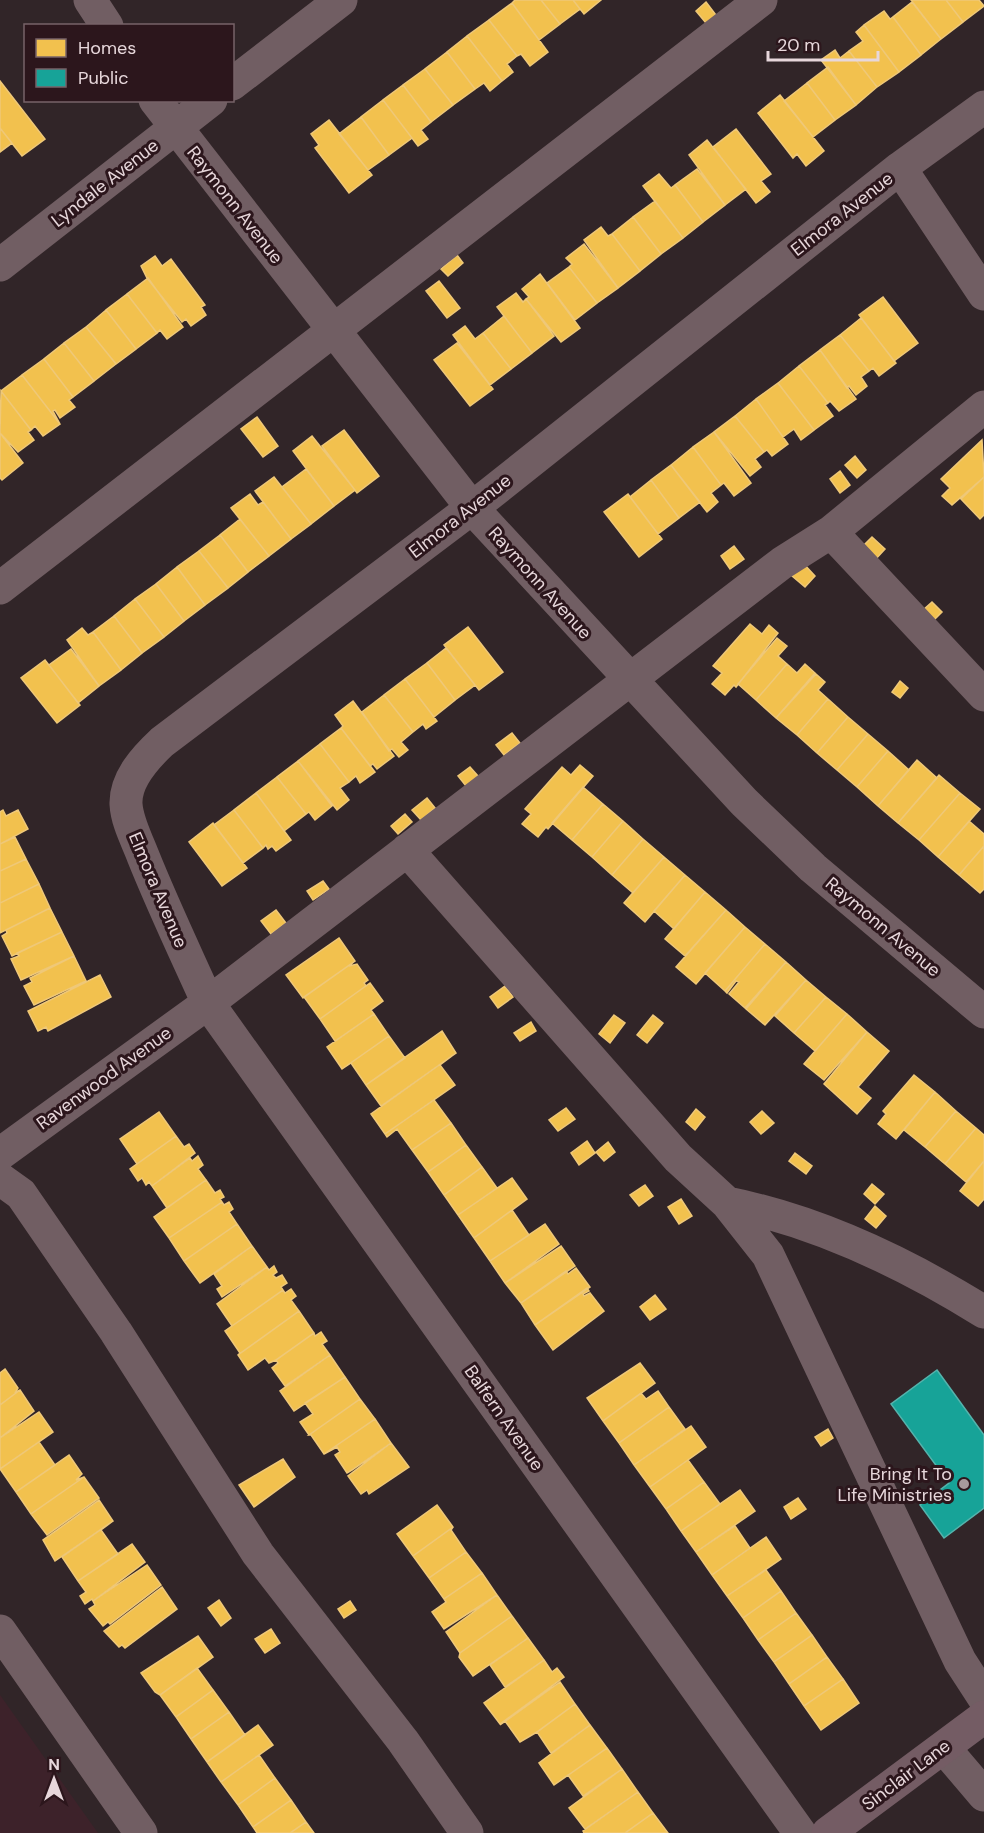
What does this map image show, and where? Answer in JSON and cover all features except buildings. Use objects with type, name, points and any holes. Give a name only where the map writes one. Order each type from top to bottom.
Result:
[{"type":"main road","name":"Sinclair Lane","points":[[828,1833],[984,1717]]},
{"type":"street","points":[[90,0],[106,24]]},
{"type":"street","points":[[234,82],[341,0]]},
{"type":"street","points":[[0,588],[333,328],[761,0]]},
{"type":"street","name":"Raymonn Avenue","points":[[156,102],[472,508],[744,802],[813,868],[984,1012]]},
{"type":"street","name":"Lyndale Avenue","points":[[0,265],[208,102]]},
{"type":"street","name":"Elmora Avenue","points":[[208,1003],[159,897],[131,825],[126,802],[131,781],[148,756],[162,742],[472,508],[900,168],[984,107]]},
{"type":"street","points":[[900,168],[984,294]]},
{"type":"street","name":"Ravenwood Avenue","points":[[0,1154],[208,1003],[782,563],[831,532],[984,407]]},
{"type":"street","points":[[831,532],[984,695]]},
{"type":"street","points":[[407,850],[678,1158],[727,1203],[768,1255],[960,1661],[984,1698]]},
{"type":"street","name":"Balfern Avenue","points":[[208,1003],[800,1833]]},
{"type":"street","points":[[0,1179],[21,1194],[116,1332],[258,1554],[404,1741],[467,1833]]},
{"type":"street","points":[[727,1203],[765,1211],[802,1223],[950,1291],[984,1312]]},
{"type":"street","points":[[0,1631],[141,1833]]},
{"type":"street","points":[[944,1748],[984,1795]]},
{"type":"shaded area","points":[[0,1695],[98,1833],[0,1833]]},
{"type":"place","name":"Bring It To Life Ministries","points":[[964,1484]]}]
